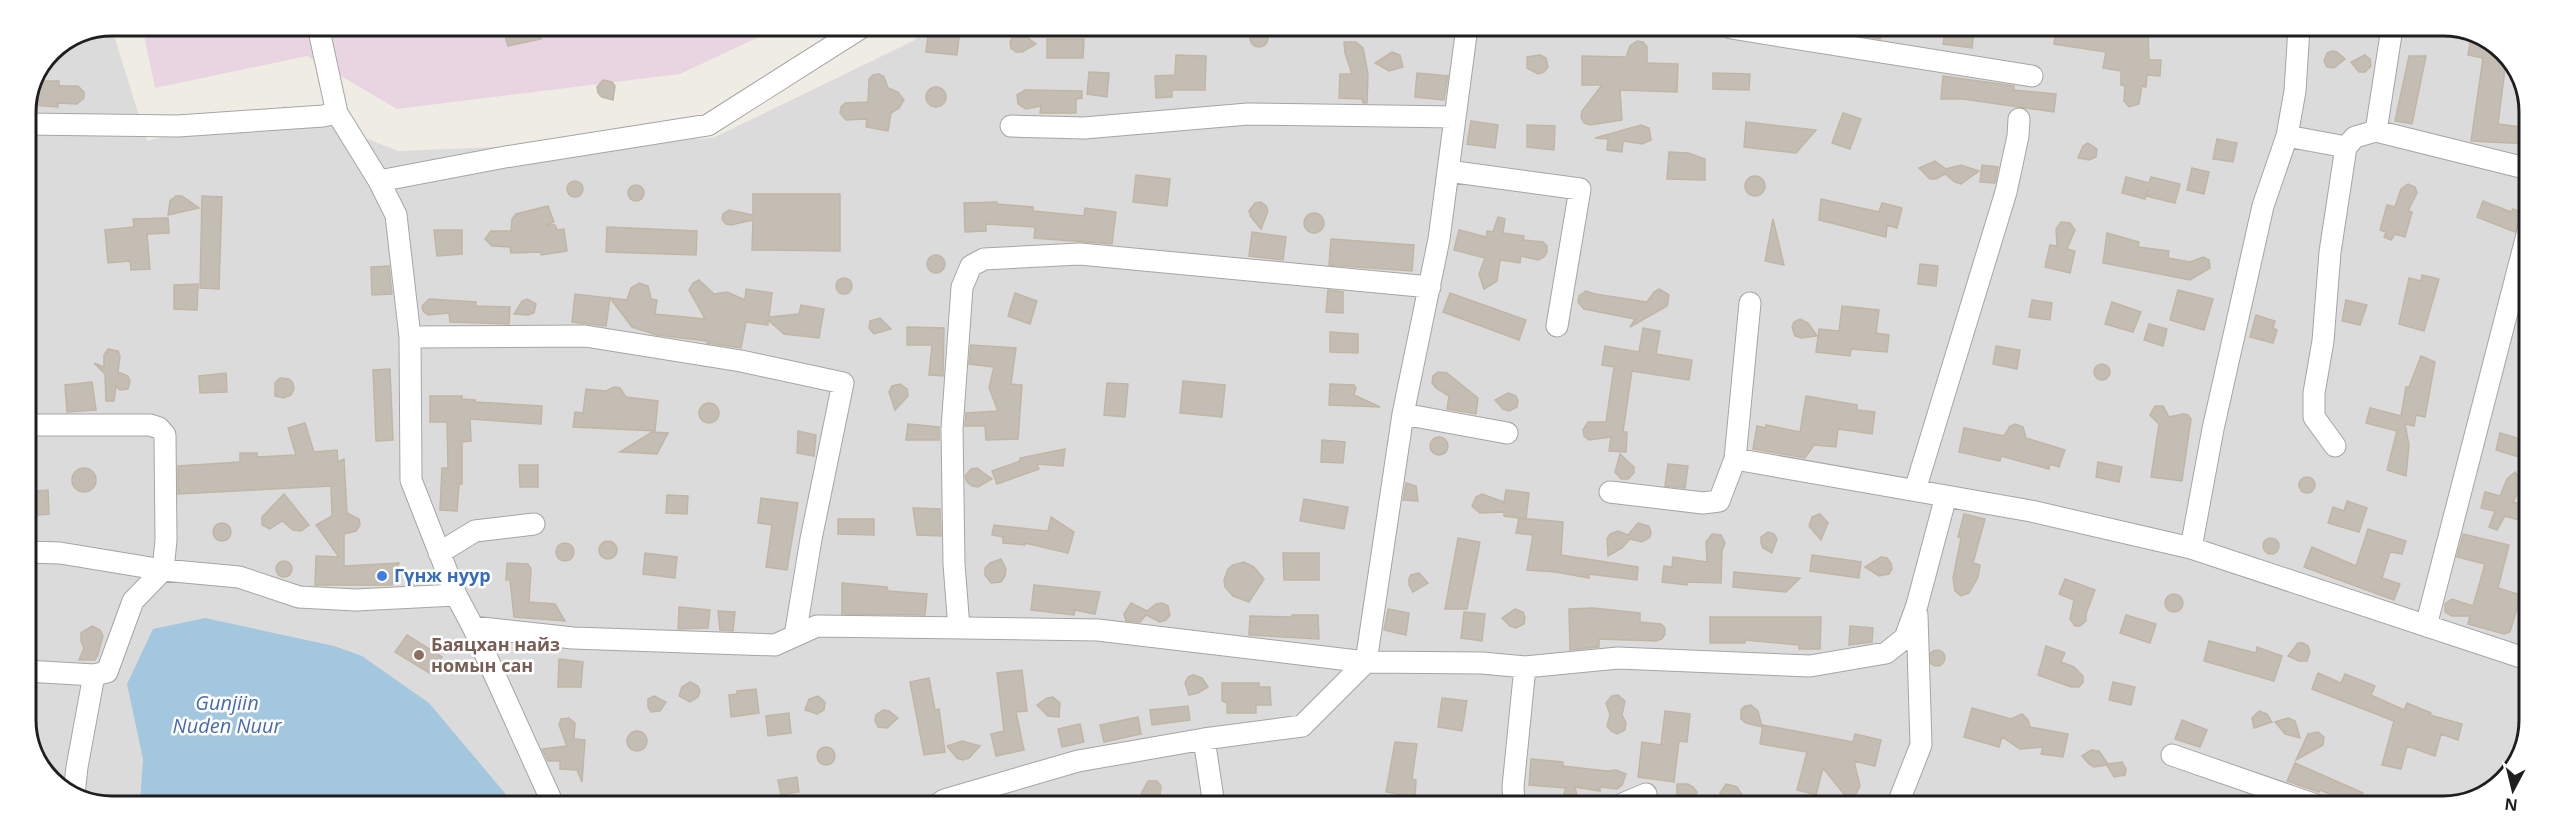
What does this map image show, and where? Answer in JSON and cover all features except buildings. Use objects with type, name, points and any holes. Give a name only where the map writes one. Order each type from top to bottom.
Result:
[{"type":"street","points":[[318,36],[337,113],[379,181],[396,215],[410,337],[411,480],[456,595],[473,627],[549,796]]},
{"type":"street","points":[[379,181],[505,157],[708,125],[848,36]]},
{"type":"street","points":[[958,796],[1078,761],[1204,738],[1302,726],[1366,662],[1385,520],[1403,414],[1430,287],[1466,36]]},
{"type":"street","points":[[1781,36],[2032,76]]},
{"type":"street","points":[[2190,548],[2213,429],[2263,206],[2287,136],[2295,91],[2298,36]]},
{"type":"street","points":[[2376,130],[2391,36]]},
{"type":"street","points":[[36,124],[178,126],[323,116],[337,113]]},
{"type":"street","points":[[1011,126],[1084,128],[1248,114],[1455,117]]},
{"type":"street","points":[[1915,490],[2006,192],[2018,136],[2019,119]]},
{"type":"street","points":[[2335,446],[2314,417],[2314,393],[2323,340],[2330,252],[2346,147],[2355,137],[2376,130],[2519,166]]},
{"type":"street","points":[[2287,136],[2346,147]]},
{"type":"street","points":[[1448,171],[1580,189],[1557,326]]},
{"type":"street","points":[[959,628],[954,564],[952,429],[962,287],[971,266],[984,259],[1080,254],[1430,287]]},
{"type":"street","points":[[2426,626],[2519,266]]},
{"type":"street","points":[[1610,492],[1703,503],[1719,501],[1735,459],[1750,303]]},
{"type":"street","points":[[410,337],[585,336],[741,361],[843,383],[811,539],[795,636]]},
{"type":"street","points":[[1403,414],[1506,433]]},
{"type":"street","points":[[36,425],[150,425],[159,428],[165,435],[166,540],[163,570],[133,601],[107,672],[94,675],[36,672]]},
{"type":"street","points":[[1735,459],[2031,511],[2190,548],[2519,656]]},
{"type":"street","points":[[473,627],[573,638],[775,645],[817,626],[1098,630],[1366,662],[1482,663],[1526,667],[1617,658],[1810,666],[1886,653],[1905,638],[1917,605],[1946,496]]},
{"type":"street","points":[[440,553],[476,531],[534,524]]},
{"type":"street","points":[[36,552],[60,553],[163,570],[239,577],[299,597],[356,600],[456,595]]},
{"type":"street","points":[[1901,796],[1921,746],[1917,605]]},
{"type":"street","points":[[1514,796],[1526,667]]},
{"type":"street","points":[[75,786],[76,766],[94,675]]},
{"type":"street","points":[[1204,738],[1213,796]]},
{"type":"street","points":[[2172,755],[2290,796]]},
{"type":"street","points":[[1642,796],[1646,794]]},
{"type":"shaded area","points":[[114,36],[147,141],[285,106],[398,151],[713,138],[915,40],[917,36],[2443,36],[2472,42],[2493,55],[2509,74],[2518,97],[2519,107],[2519,720],[2513,749],[2507,760],[2483,760],[2483,784],[2481,786],[2458,795],[2443,796],[112,796],[78,788],[55,770],[42,749],[36,725],[36,112],[37,97],[42,83],[58,58],[83,42],[97,37]]},
{"type":"shaded area","points":[[144,36],[761,36],[680,74],[397,109],[307,56],[155,88]]},
{"type":"water","name":"Gunjiin Nuden Nuur","points":[[205,618],[334,646],[362,656],[429,703],[507,796],[141,796],[143,759],[127,684],[153,629]]},
{"type":"place","name":"Гүнж нуур","points":[[382,576]]},
{"type":"place","name":"Баяцхан найз номын сан","points":[[419,655]]}]
